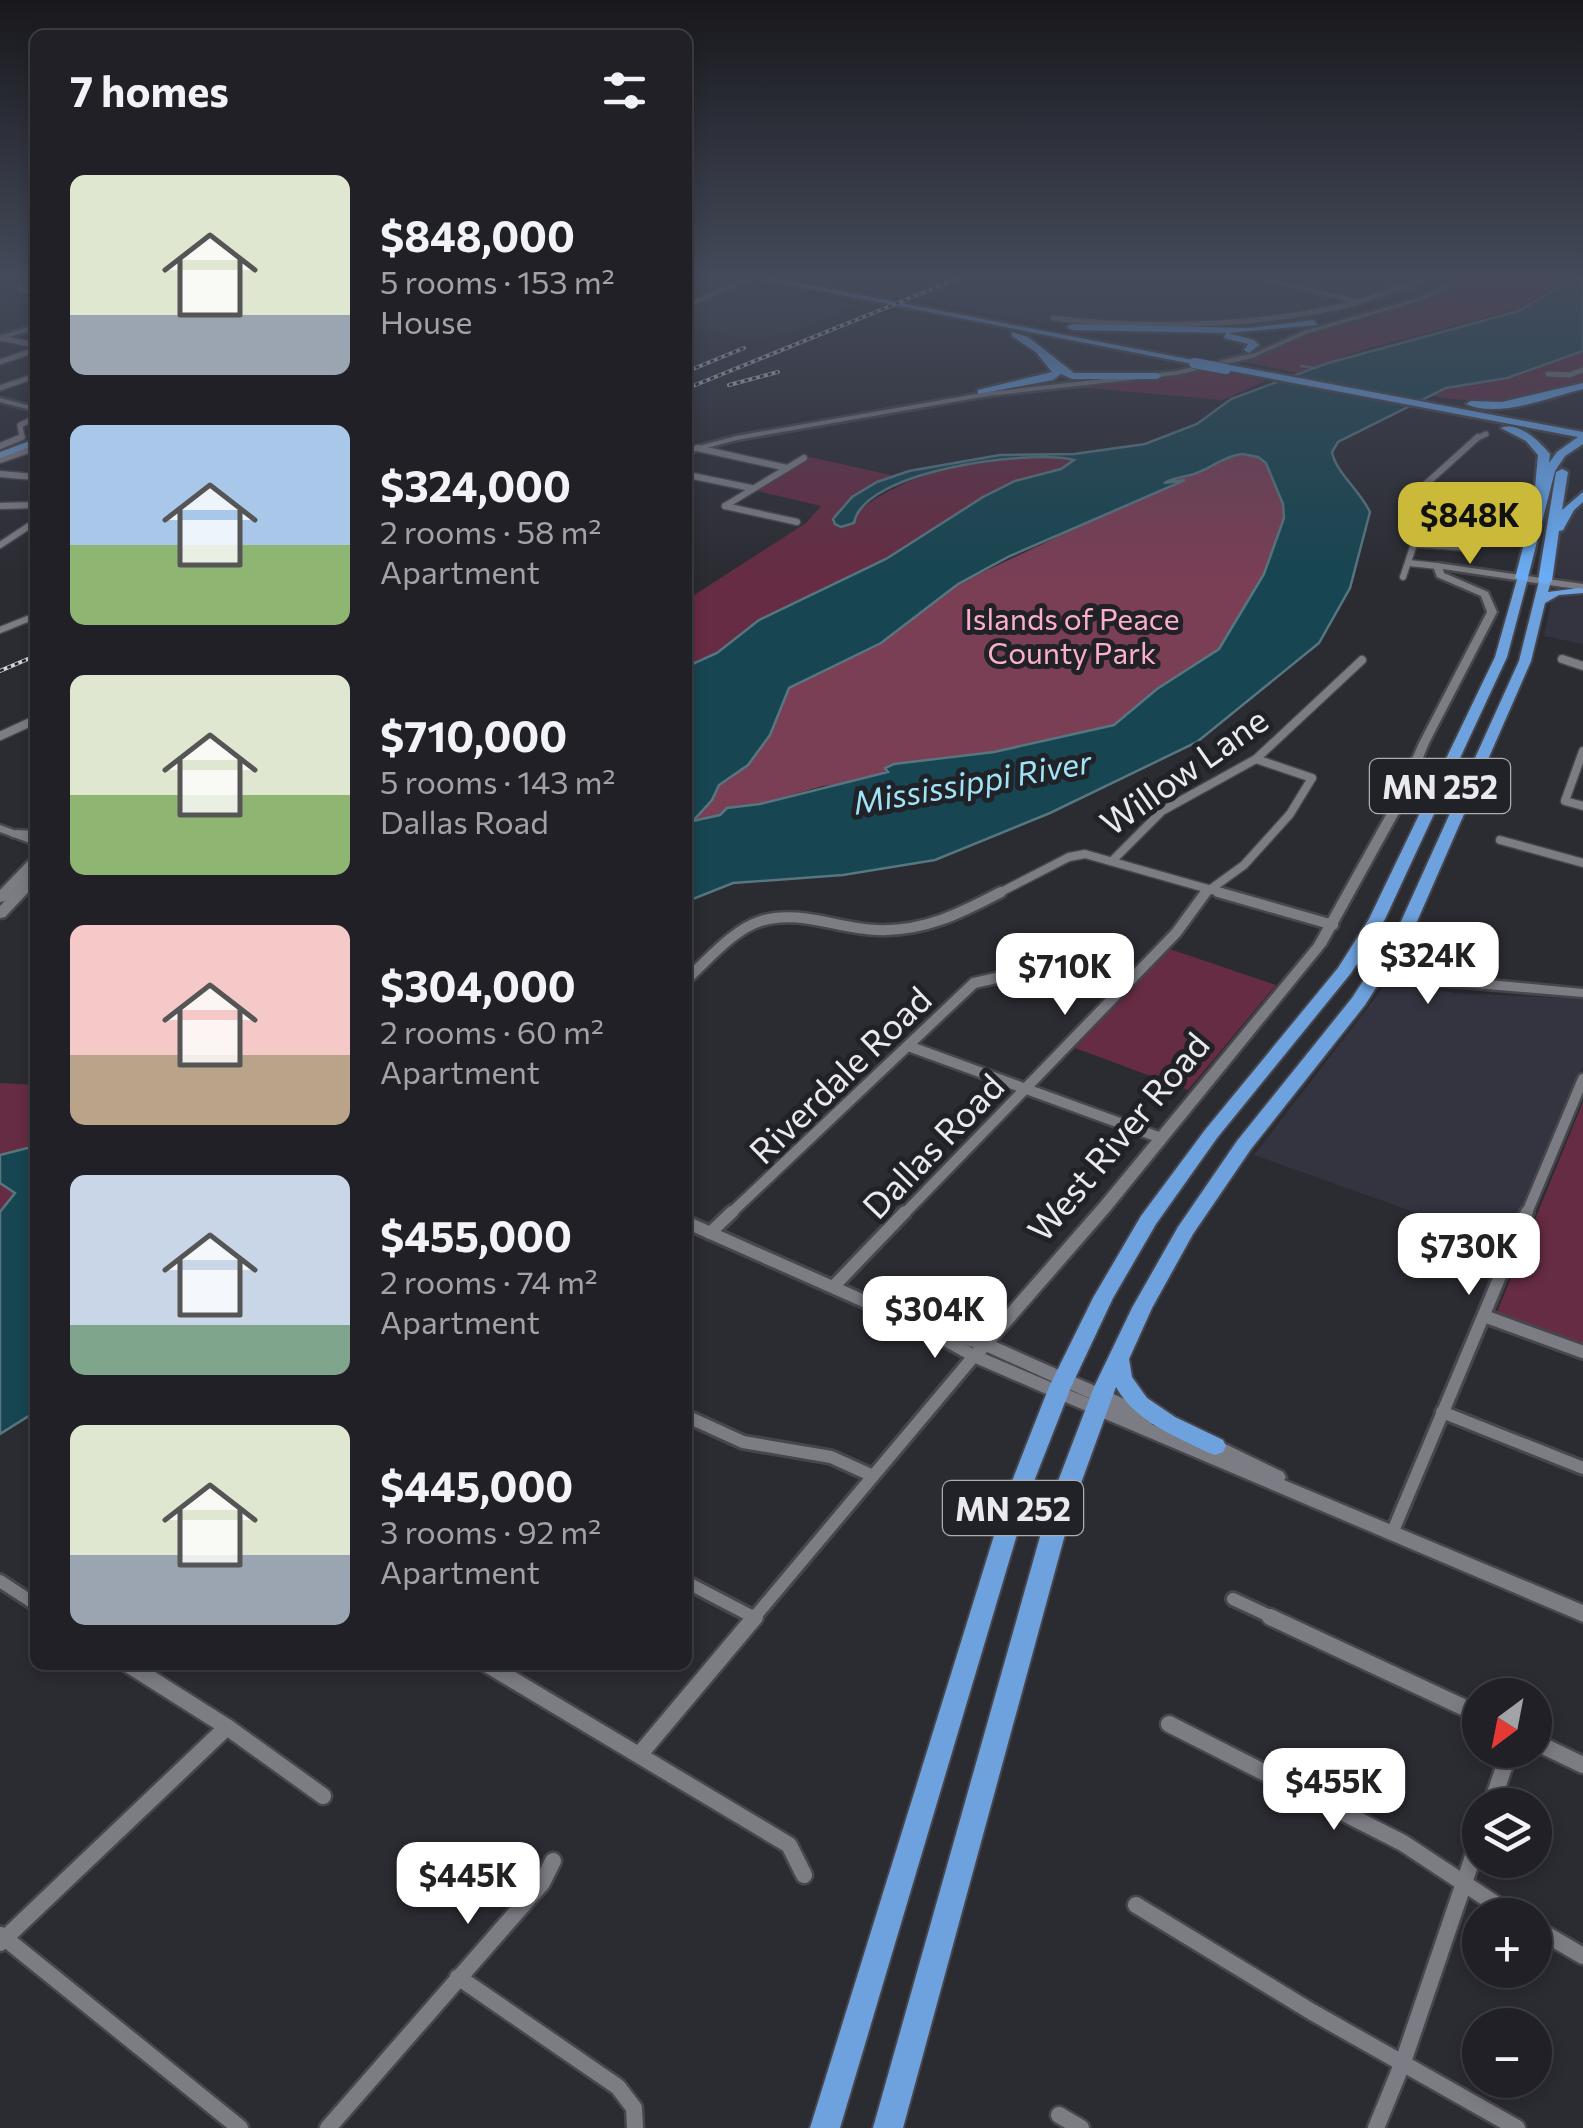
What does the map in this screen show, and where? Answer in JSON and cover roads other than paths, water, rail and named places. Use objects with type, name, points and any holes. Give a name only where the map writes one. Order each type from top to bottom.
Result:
[{"type":"highway","points":[[982,392],[1047,378]]},
{"type":"highway","points":[[1043,387],[1073,378]]},
{"type":"highway","points":[[1293,378],[1437,405],[1498,405],[1583,386]]},
{"type":"highway","points":[[1301,378],[1580,436]]},
{"type":"highway","points":[[1574,402],[1537,401],[1525,408],[1580,436]]},
{"type":"highway","points":[[1437,405],[1496,424],[1537,444],[1544,456],[1539,508]]},
{"type":"highway","points":[[1539,508],[1553,464],[1580,436]]},
{"type":"highway","points":[[1550,548],[1561,477],[1580,436]]},
{"type":"highway","points":[[1550,548],[1567,510],[1583,496]]},
{"type":"highway","name":"MN 252","points":[[826,2128],[1018,1494],[1060,1386],[1103,1298],[1148,1222],[1211,1134],[1351,960],[1388,898],[1497,666],[1539,508]]},
{"type":"highway","name":"MN 252","points":[[888,2128],[1061,1505],[1099,1403],[1184,1232],[1244,1145],[1381,970],[1407,926],[1522,670],[1542,602],[1550,548]]},
{"type":"highway","points":[[1542,602],[1556,592],[1582,590]]},
{"type":"highway","points":[[1118,1359],[1121,1383],[1132,1398],[1215,1446]]},
{"type":"main road","points":[[692,449],[1069,378]]},
{"type":"main road","points":[[692,449],[1043,387],[1117,378]]},
{"type":"main road","points":[[0,453],[30,444]]},
{"type":"main road","points":[[16,834],[30,837]]},
{"type":"main road","points":[[0,898],[30,867]]},
{"type":"main road","points":[[0,914],[30,882]]},
{"type":"street","points":[[0,388],[28,378]]},
{"type":"street","points":[[0,400],[30,407]]},
{"type":"street","points":[[0,453],[19,438],[20,424],[30,420]]},
{"type":"street","points":[[1404,577],[1414,544],[1415,496],[1478,437],[1486,434]]},
{"type":"street","points":[[692,449],[787,468]]},
{"type":"street","points":[[796,522],[725,506],[804,458]]},
{"type":"street","points":[[0,474],[30,477]]},
{"type":"street","points":[[692,476],[751,488]]},
{"type":"street","points":[[1414,544],[1470,548],[1472,522],[1484,509],[1415,496]]},
{"type":"street","points":[[0,506],[30,506]]},
{"type":"street","points":[[0,546],[30,525]]},
{"type":"street","points":[[1409,563],[1582,590]]},
{"type":"street","points":[[1437,566],[1438,574],[1454,579],[1470,574],[1522,580]]},
{"type":"street","name":"West River Road","points":[[640,1754],[1301,971],[1332,925],[1483,635],[1492,604],[1481,591],[1454,579]]},
{"type":"street","points":[[0,630],[30,618]]},
{"type":"street","points":[[0,619],[16,624]]},
{"type":"street","points":[[1562,659],[1583,666]]},
{"type":"street","name":"Willow Lane","points":[[692,975],[744,930],[763,920],[799,918],[877,930],[926,926],[953,917],[1069,857],[1085,854],[1114,859],[1162,812],[1256,759],[1362,660]]},
{"type":"street","points":[[0,736],[30,722]]},
{"type":"street","points":[[1583,751],[1565,801],[1583,806]]},
{"type":"street","name":"Dallas Road","points":[[833,1287],[1176,933],[1206,892],[1244,864],[1290,814],[1312,778],[1256,759]]},
{"type":"street","points":[[0,828],[16,834]]},
{"type":"street","points":[[1500,840],[1583,862]]},
{"type":"street","points":[[1114,859],[1332,925]]},
{"type":"street","points":[[1407,926],[1400,958],[1403,963],[1424,975],[1475,985]]},
{"type":"street","points":[[1351,960],[1381,970],[1475,985],[1583,995]]},
{"type":"street","name":"Riverdale Road","points":[[710,1233],[911,1047],[968,988],[984,980],[1073,961],[1132,979]]},
{"type":"street","points":[[1381,970],[1396,979],[1427,986],[1583,995]]},
{"type":"street","points":[[911,1047],[1161,1138]]},
{"type":"street","points":[[1393,1532],[1583,1080]]},
{"type":"street","points":[[692,1226],[1583,1614]]},
{"type":"street","points":[[1484,1316],[1583,1352]]},
{"type":"street","points":[[1099,1403],[1215,1446],[1304,1492]]},
{"type":"street","points":[[1442,1412],[1583,1468]]},
{"type":"street","points":[[692,1418],[743,1442],[831,1457],[873,1476]]},
{"type":"street","points":[[0,1581],[30,1601]]},
{"type":"street","points":[[692,1584],[754,1618]]},
{"type":"street","points":[[1232,1599],[1462,1707]]},
{"type":"street","points":[[137,1670],[227,1727],[322,1796]]},
{"type":"street","points":[[497,1670],[788,1845],[804,1875]]},
{"type":"street","points":[[1169,1724],[1404,1843],[1489,1898]]},
{"type":"street","points":[[227,1727],[2,1939],[240,2128]]},
{"type":"street","points":[[1552,1750],[1583,1766]]},
{"type":"street","points":[[328,2128],[542,1883],[553,1862]]},
{"type":"street","points":[[1376,2128],[1404,2062],[1464,1880]]},
{"type":"street","points":[[1136,1905],[1312,2012],[1518,2128]]},
{"type":"street","points":[[1552,1938],[1583,1956]]},
{"type":"street","points":[[458,1977],[544,2040],[618,2086],[634,2108],[635,2128]]},
{"type":"street","points":[[1059,2114],[1081,2128]]},
{"type":"water","name":"Mississippi River","points":[[1287,378],[1505,378],[1446,388],[1338,442],[1332,452],[1334,460],[1370,512],[1350,588],[1319,643],[1197,742],[1050,813],[935,860],[843,875],[733,883],[692,899],[692,664],[717,653],[759,620],[886,559],[983,497],[1015,481],[1061,469],[1074,460],[1053,457],[988,461],[916,477],[886,489],[864,505],[854,523],[841,527],[833,519],[852,497],[877,482],[909,471],[1000,455],[1074,454],[1145,444],[1197,424],[1231,399]],"holes":[[[1236,455],[1258,457],[1266,463],[1283,504],[1284,518],[1264,574],[1219,649],[1157,689],[1114,725],[994,752],[894,764],[885,768],[888,772],[760,804],[727,808],[720,815],[693,821],[712,800],[719,785],[748,765],[770,735],[789,688],[881,643],[958,584],[1010,556],[1185,480],[1164,483]]]},
{"type":"water","points":[[30,1147],[30,1415],[0,1434],[0,1212],[15,1193],[0,1183],[0,1155]]},
{"type":"railway","points":[[692,386],[712,378]]},
{"type":"railway","points":[[729,385],[754,378]]},
{"type":"railway","points":[[0,671],[30,658]]},
{"type":"park label","name":"Islands of Peace County Park","points":[[1072,634]]}]
